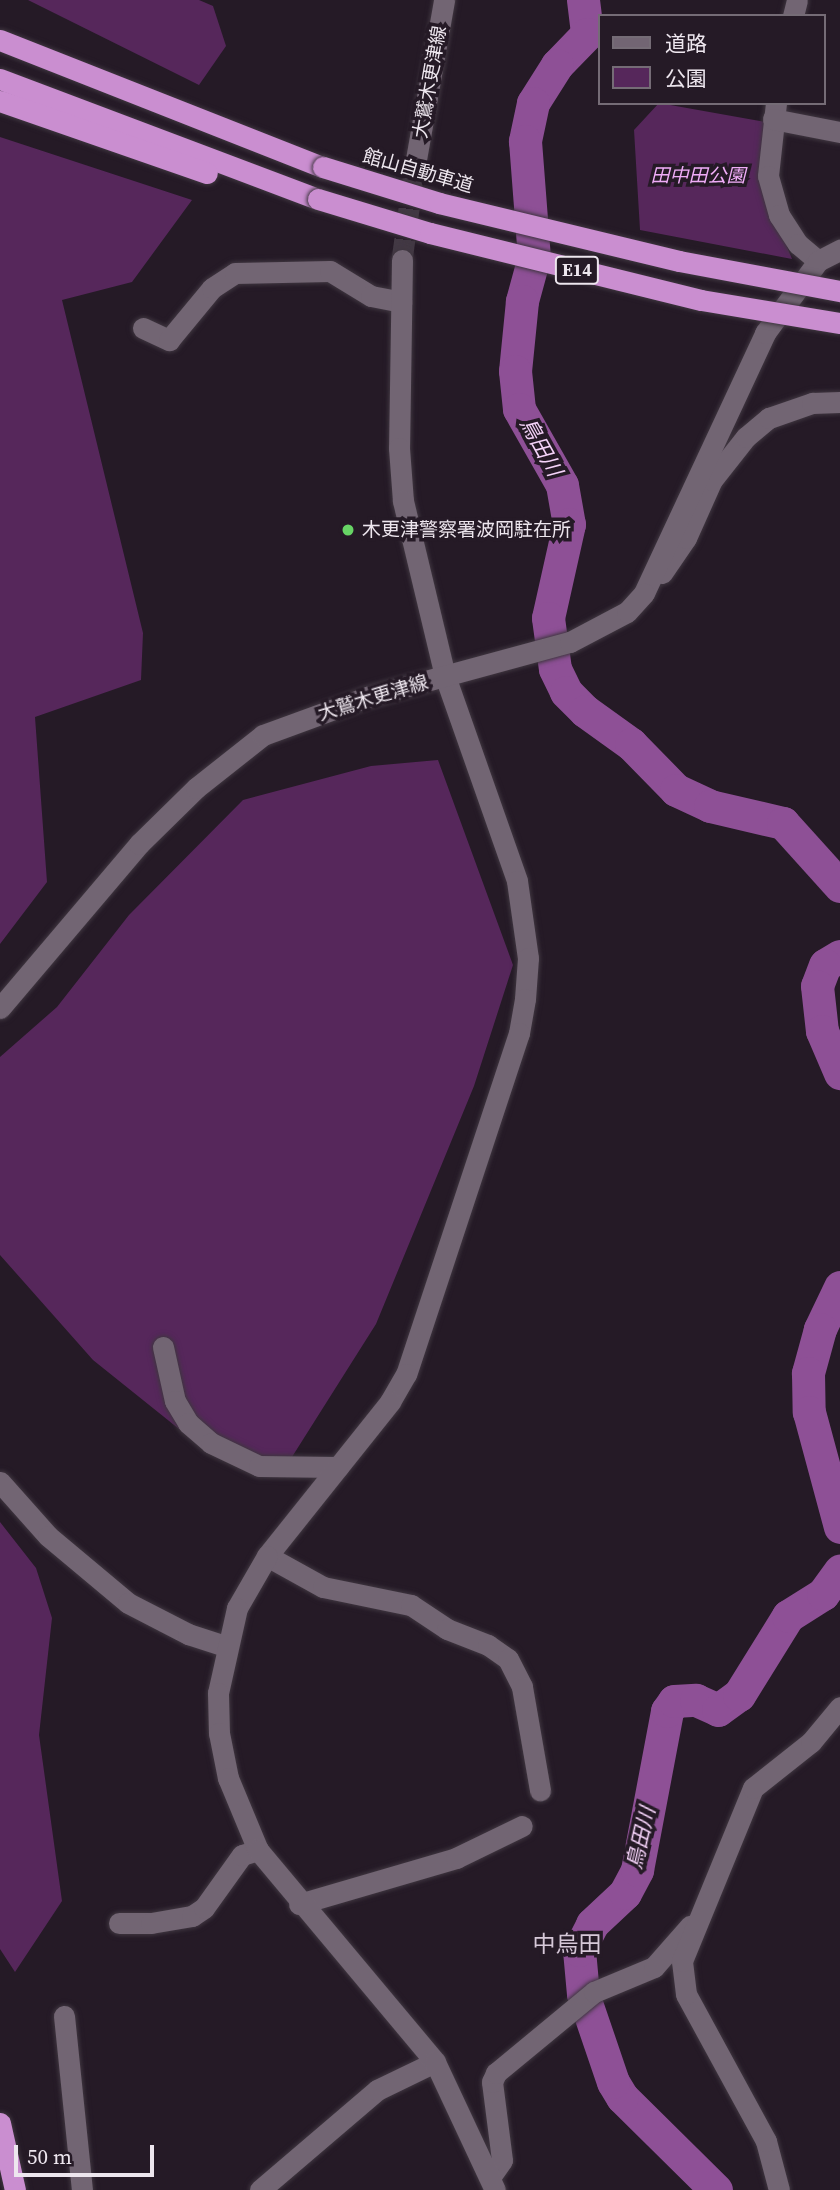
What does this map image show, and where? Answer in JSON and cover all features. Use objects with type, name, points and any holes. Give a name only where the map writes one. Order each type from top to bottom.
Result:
[{"type":"highway","name":"館山自動車道","points":[[0,40],[323,167],[439,203],[679,261],[840,290]]},
{"type":"highway","name":"E14","points":[[0,79],[318,199],[430,233],[701,300],[840,323]]},
{"type":"highway","points":[[0,101],[264,192],[318,199]]},
{"type":"highway","points":[[0,2123],[15,2190]]},
{"type":"street","name":"大鷲木更津線","points":[[415,164],[445,2]]},
{"type":"street","points":[[818,261],[798,244],[779,215],[768,176],[774,111],[840,132]]},
{"type":"street","points":[[644,593],[765,333],[818,261],[840,250]]},
{"type":"street","name":"大鷲木更津線","points":[[0,1008],[139,844],[233,755],[263,735],[300,720],[445,676],[403,501],[402,260]]},
{"type":"street","points":[[142,328],[169,340],[212,288],[235,273],[330,271],[371,296],[401,302]]},
{"type":"street","points":[[493,2183],[435,2062],[299,1904],[258,1850],[228,1778],[219,1733],[218,1693],[225,1646],[237,1608],[267,1556],[390,1402],[419,1341],[519,1033],[528,958],[517,881],[445,676],[570,642],[627,612],[670,564],[712,480],[746,437],[769,418],[812,403],[840,402]]},
{"type":"street","points":[[163,1347],[175,1401],[188,1423],[211,1443],[259,1466],[338,1467]]},
{"type":"street","points":[[0,1482],[48,1536],[128,1602],[188,1634],[225,1646]]},
{"type":"street","points":[[267,1556],[289,1572],[323,1587],[411,1605],[447,1629],[508,1659],[522,1687],[540,1790]]},
{"type":"street","points":[[779,2190],[766,2141],[682,1980],[682,1961],[753,1788],[811,1742],[840,1707]]},
{"type":"street","points":[[299,1904],[456,1858],[522,1826]]},
{"type":"street","points":[[119,1923],[151,1923],[192,1916],[204,1908],[242,1855],[258,1850]]},
{"type":"street","points":[[493,2183],[502,2160],[492,2082],[496,2073],[594,1992],[637,1977],[654,1967],[702,1911]]},
{"type":"street","points":[[64,2015],[82,2190]]},
{"type":"street","points":[[260,2190],[377,2090],[435,2062]]},
{"type":"green space","points":[[28,0],[199,0],[213,6],[226,46],[199,85]]},
{"type":"green space","name":"田中田公園","points":[[657,105],[765,122],[784,239],[792,259],[640,230],[634,130]]},
{"type":"green space","points":[[0,137],[192,200],[132,282],[62,300],[143,633],[141,680],[35,717],[47,882],[0,944]]},
{"type":"green space","points":[[438,760],[513,965],[474,1086],[376,1324],[285,1468],[199,1445],[93,1360],[0,1255],[0,1057],[57,1007],[129,915],[243,800],[371,766]]},
{"type":"green space","points":[[0,1522],[36,1568],[52,1618],[39,1735],[62,1901],[15,1972],[0,1949]]},
{"type":"waterway","name":"鳥田川","points":[[583,0],[587,34],[557,65],[533,103],[525,141],[534,257],[522,301],[515,371],[519,409],[562,485],[569,524],[548,618],[555,669],[566,692],[585,711],[631,744],[676,790],[710,806],[783,823],[840,886]]},
{"type":"waterway","name":"鳥田川","points":[[840,956],[825,965],[817,986],[822,1031],[840,1073]]},
{"type":"waterway","name":"鳥田川","points":[[840,1287],[820,1329],[808,1373],[809,1412],[840,1527]]},
{"type":"waterway","name":"鳥田川","points":[[716,2190],[622,2097],[613,2082],[583,1994],[579,1950],[592,1924],[625,1893],[637,1870],[667,1711],[674,1701],[696,1700],[718,1710],[739,1695],[788,1616],[823,1594],[840,1571]]},
{"type":"tunnel","points":[[402,260],[415,165]]},
{"type":"place","name":"木更津警察署波岡駐在所","points":[[348,530]]},
{"type":"district","name":"中烏田","points":[[567,1944]]}]
